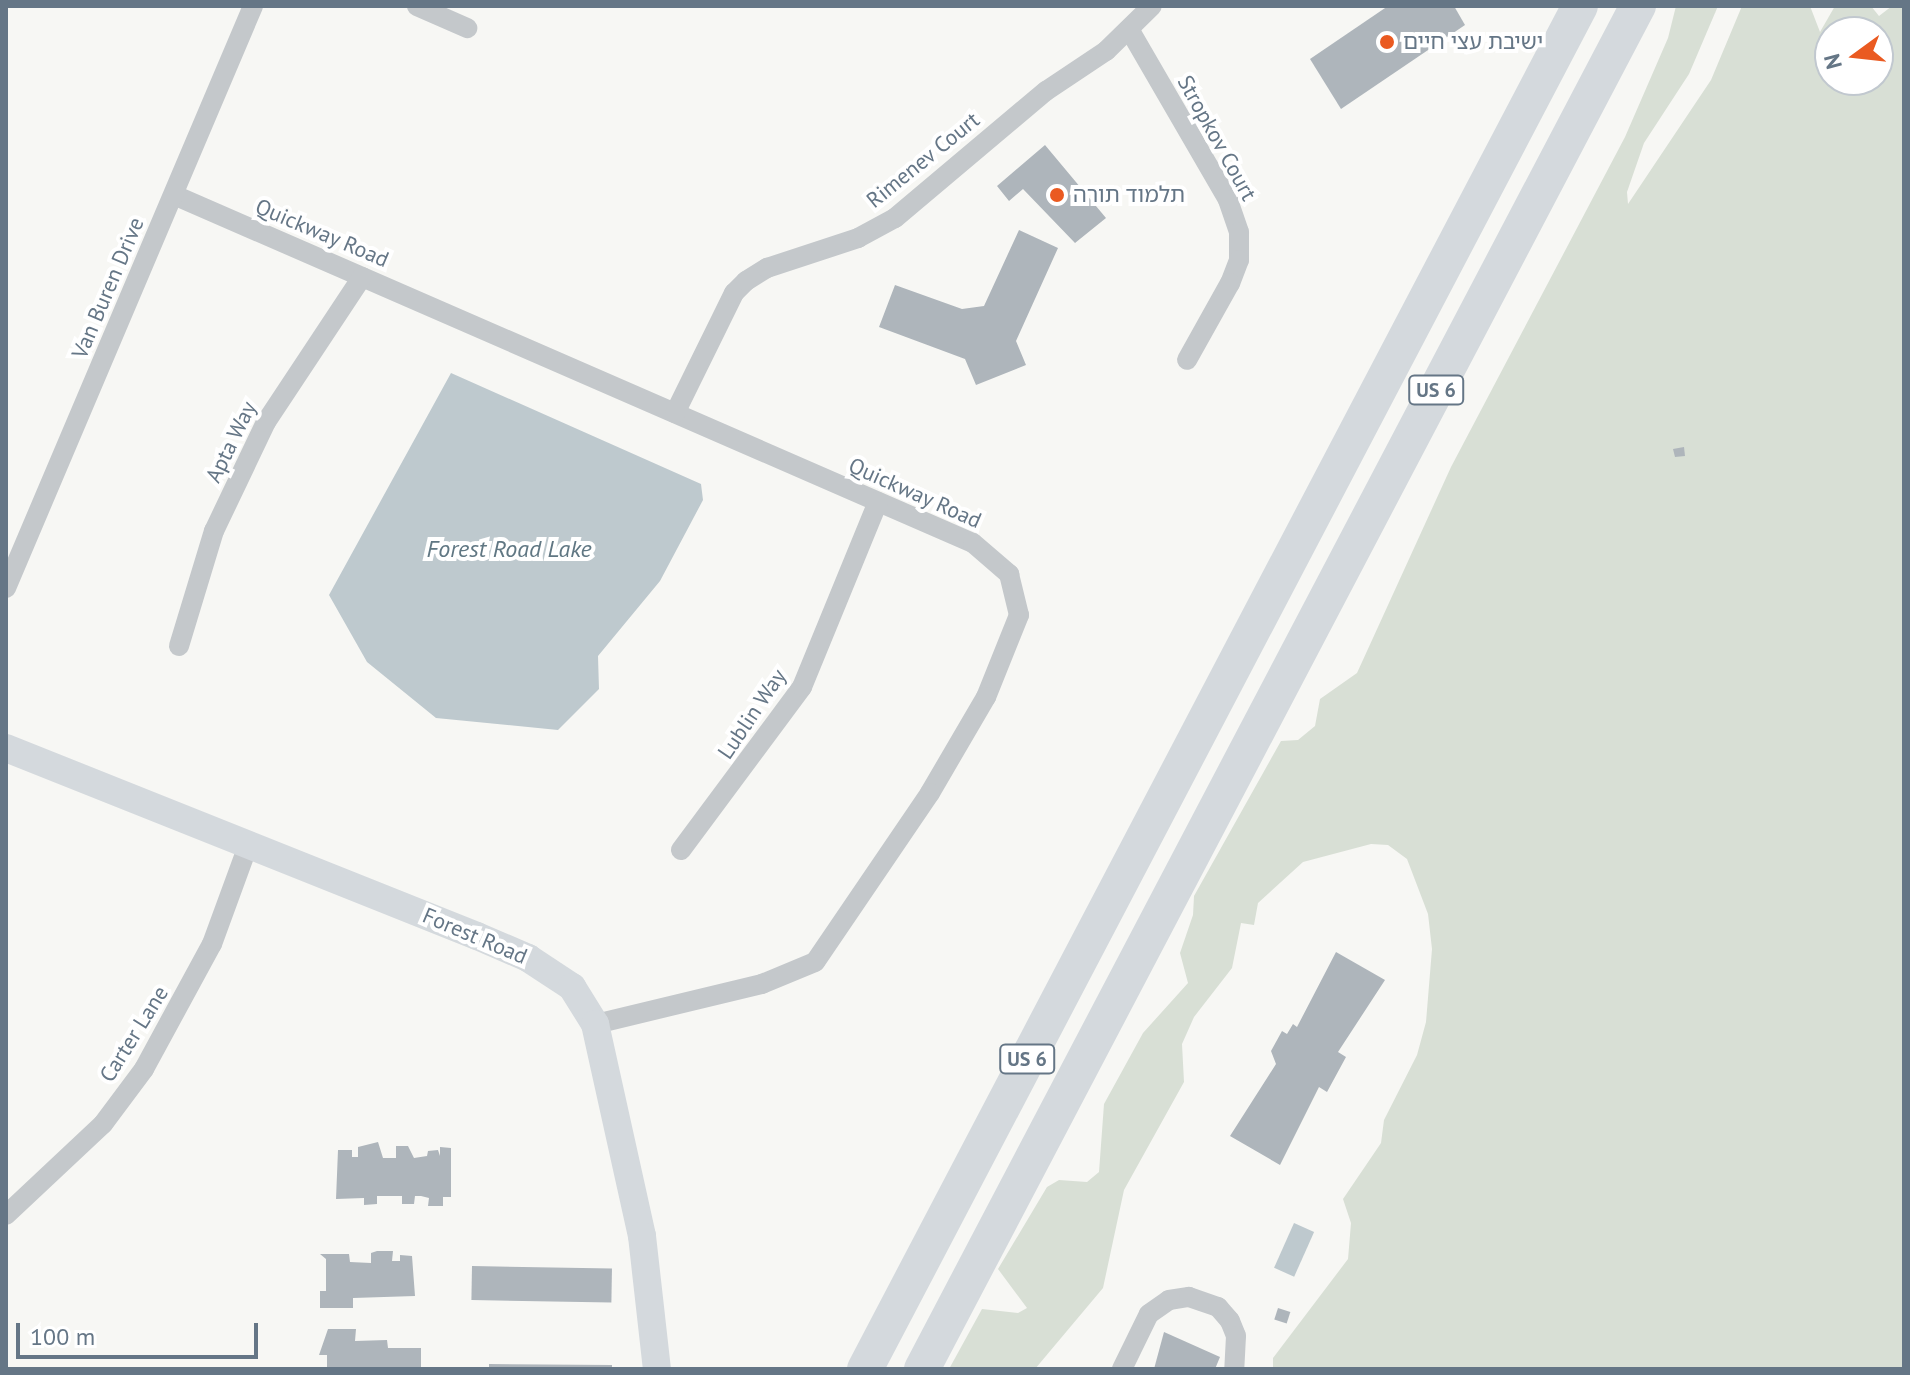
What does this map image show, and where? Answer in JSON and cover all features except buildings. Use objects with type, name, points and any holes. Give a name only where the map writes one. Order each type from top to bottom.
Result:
[{"type":"highway","name":"US 6","points":[[865,1369],[1580,6]]},
{"type":"highway","name":"US 6","points":[[922,1369],[1638,6]]},
{"type":"street","name":"Van Buren Drive","points":[[7,585],[253,6]]},
{"type":"street","points":[[417,6],[467,28]]},
{"type":"street","name":"Rimenev Court","points":[[675,413],[734,293],[746,281],[767,268],[858,238],[895,218],[1129,29],[1152,6]]},
{"type":"street","name":"Stropkov Court","points":[[1129,29],[1228,200],[1239,232],[1239,260],[1230,283],[1187,360]]},
{"type":"street","name":"Quickway Road","points":[[174,195],[973,543],[1009,574],[1018,594],[1019,615],[986,697],[922,805],[815,962],[762,984],[595,1024]]},
{"type":"street","name":"Apta Way","points":[[179,646],[214,531],[266,422],[362,277]]},
{"type":"street","name":"Lublin Way","points":[[681,850],[802,687],[878,502]]},
{"type":"street","name":"Forest Road","points":[[6,748],[249,843],[528,958],[572,987],[595,1024],[642,1236],[657,1369]]},
{"type":"street","name":"Carter Lane","points":[[6,1215],[103,1124],[144,1069],[212,944],[249,843]]},
{"type":"street","points":[[1122,1369],[1149,1314],[1169,1300],[1189,1297],[1218,1307],[1230,1321],[1236,1336],[1234,1369]]},
{"type":"shaded area","points":[[1676,6],[1718,6],[1689,74],[1644,143],[1627,192],[1628,204],[1711,80],[1742,6],[1810,6],[1814,16],[1814,96],[1894,96],[1894,16],[1879,16],[1892,6],[1904,6],[1904,1369],[1273,1369],[1273,1358],[1348,1259],[1351,1223],[1343,1199],[1381,1143],[1384,1120],[1417,1055],[1426,1022],[1432,949],[1428,914],[1407,859],[1388,845],[1371,844],[1303,862],[1258,903],[1254,925],[1241,923],[1232,968],[1194,1017],[1182,1044],[1184,1082],[1124,1190],[1103,1288],[1035,1369],[949,1369],[982,1309],[1018,1313],[1027,1308],[998,1269],[1047,1187],[1059,1180],[1087,1182],[1099,1172],[1104,1104],[1143,1033],[1188,983],[1180,953],[1193,915],[1194,896],[1281,741],[1298,740],[1315,726],[1320,699],[1357,673],[1451,467],[1625,137],[1668,38]]},
{"type":"shaded area","points":[[1835,6],[1871,6],[1879,16],[1829,16]]},
{"type":"water","name":"Forest Road Lake","points":[[451,373],[701,484],[703,500],[660,581],[598,656],[599,689],[558,730],[436,718],[367,662],[329,595]]},
{"type":"water","points":[[1294,1223],[1314,1232],[1294,1277],[1274,1268]]},
{"type":"place","name":"ישיבת עצי חיים","points":[[1387,42]]},
{"type":"place","name":"תלמוד תורה","points":[[1057,195]]}]
